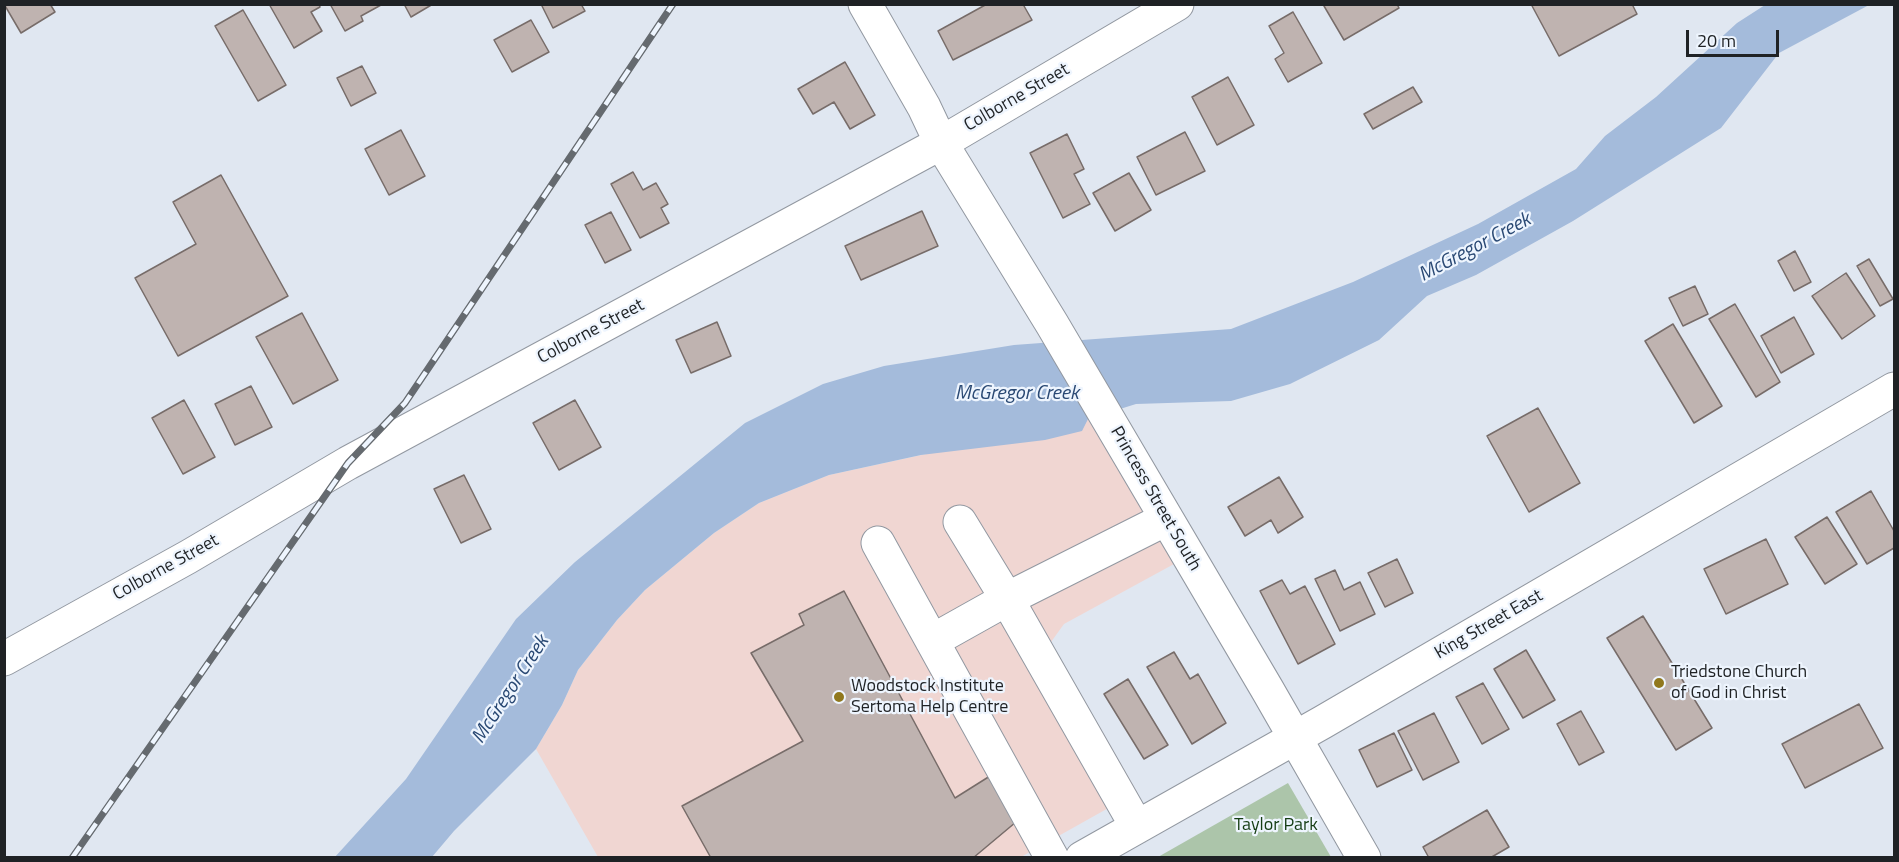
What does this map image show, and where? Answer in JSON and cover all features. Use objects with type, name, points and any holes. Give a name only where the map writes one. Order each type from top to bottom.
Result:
[{"type":"street","name":"Princess Street South","points":[[865,4],[941,143],[1052,324],[1364,858]]},
{"type":"street","name":"Colborne Street","points":[[4,658],[188,556],[348,463],[941,143],[1177,4]]},
{"type":"street","name":"King Street East","points":[[1082,858],[1295,738],[1894,389]]},
{"type":"street","points":[[932,641],[1007,599],[1166,519]]},
{"type":"street","points":[[960,522],[1007,599],[1137,827]]},
{"type":"street","points":[[878,543],[1052,858]]},
{"type":"shaded area","points":[[1088,419],[1174,564],[1064,624],[1051,642],[1137,792],[1021,857],[598,857],[536,749],[562,705],[578,670],[617,620],[645,590],[714,533],[759,503],[829,475]]},
{"type":"green space","name":"Taylor Park","points":[[1288,783],[1331,857],[1158,857]]},
{"type":"water","name":"McGregor Creek","points":[[1765,5],[1869,5],[1779,53],[1721,128],[1573,221],[1476,275],[1427,296],[1379,340],[1290,384],[1231,401],[1136,404],[1088,419],[1082,431],[1045,440],[921,455],[829,475],[759,503],[714,533],[645,590],[617,620],[578,670],[562,705],[536,749],[454,831],[432,857],[334,858],[406,779],[516,619],[575,562],[745,423],[823,384],[884,366],[1014,345],[1231,329],[1353,282],[1478,224],[1576,169],[1605,136],[1656,97],[1737,23]]},
{"type":"building","points":[[4,4],[50,4],[55,12],[21,33]]},
{"type":"building","points":[[269,4],[319,4],[320,7],[311,12],[322,31],[294,48]]},
{"type":"building","points":[[330,4],[381,5],[361,16],[363,21],[345,31]]},
{"type":"building","points":[[404,4],[433,4],[411,17]]},
{"type":"building","points":[[541,4],[581,4],[585,11],[553,28]]},
{"type":"building","points":[[987,4],[1027,4],[1024,6],[1032,20],[953,60],[938,31]]},
{"type":"building","points":[[1326,4],[1397,4],[1399,8],[1344,40],[1324,6]]},
{"type":"building","points":[[1531,4],[1632,4],[1637,14],[1559,56]]},
{"type":"building","points":[[243,10],[286,85],[258,101],[215,26]]},
{"type":"building","points":[[1293,12],[1322,63],[1288,82],[1275,59],[1284,53],[1269,26]]},
{"type":"building","points":[[531,20],[549,52],[512,72],[494,40]]},
{"type":"building","points":[[845,62],[875,115],[850,129],[834,102],[813,114],[798,89]]},
{"type":"building","points":[[362,66],[376,93],[351,106],[337,78]]},
{"type":"building","points":[[1228,77],[1254,125],[1217,145],[1192,97]]},
{"type":"building","points":[[1413,87],[1422,102],[1373,129],[1364,114]]},
{"type":"building","points":[[401,130],[425,176],[389,195],[365,149]]},
{"type":"building","points":[[1185,132],[1205,171],[1156,195],[1137,157]]},
{"type":"building","points":[[1067,134],[1084,169],[1074,174],[1090,204],[1063,218],[1030,153]]},
{"type":"building","points":[[633,172],[643,190],[656,183],[668,204],[661,208],[669,223],[640,238],[611,184]]},
{"type":"building","points":[[1129,173],[1151,210],[1115,231],[1093,193]]},
{"type":"building","points":[[221,175],[288,296],[178,356],[135,278],[196,244],[173,202]]},
{"type":"building","points":[[922,211],[938,246],[861,280],[845,246]]},
{"type":"building","points":[[611,212],[631,250],[605,263],[585,225]]},
{"type":"building","points":[[1795,251],[1811,282],[1794,291],[1778,261]]},
{"type":"building","points":[[1869,259],[1893,299],[1880,306],[1857,266]]},
{"type":"building","points":[[1846,273],[1875,316],[1842,339],[1812,296]]},
{"type":"building","points":[[1695,286],[1708,314],[1683,326],[1669,298]]},
{"type":"building","points":[[1735,304],[1780,382],[1756,397],[1709,319]]},
{"type":"building","points":[[302,313],[338,380],[293,404],[256,337]]},
{"type":"building","points":[[1794,317],[1814,354],[1781,373],[1761,336]]},
{"type":"building","points":[[717,322],[731,356],[691,373],[676,340]]},
{"type":"building","points":[[1673,324],[1722,406],[1694,423],[1645,341]]},
{"type":"building","points":[[251,386],[272,427],[235,445],[215,404]]},
{"type":"building","points":[[184,400],[215,457],[183,474],[152,418]]},
{"type":"building","points":[[575,400],[601,447],[559,470],[533,423]]},
{"type":"building","points":[[1538,408],[1580,483],[1529,512],[1487,436]]},
{"type":"building","points":[[464,475],[491,529],[461,543],[434,489]]},
{"type":"building","points":[[1279,477],[1303,517],[1278,533],[1271,520],[1245,536],[1228,507]]},
{"type":"building","points":[[1871,491],[1894,531],[1894,548],[1867,564],[1836,512]]},
{"type":"building","points":[[1827,517],[1857,564],[1825,584],[1795,537]]},
{"type":"building","points":[[1766,539],[1788,584],[1726,614],[1704,569]]},
{"type":"building","points":[[1397,559],[1413,593],[1385,607],[1368,573]]},
{"type":"building","points":[[1335,570],[1344,590],[1360,582],[1375,614],[1340,631],[1315,579]]},
{"type":"building","points":[[1282,580],[1290,594],[1305,586],[1335,644],[1298,664],[1260,591]]},
{"type":"building","name":"Woodstock Institute Sertoma Help Centre","points":[[844,591],[955,798],[990,776],[1016,822],[973,858],[711,858],[682,806],[803,741],[751,653],[804,625],[799,614]]},
{"type":"building","name":"Triedstone Church of God in Christ","points":[[1643,616],[1712,728],[1676,750],[1607,638]]},
{"type":"building","points":[[1526,650],[1555,700],[1523,718],[1494,669]]},
{"type":"building","points":[[1174,652],[1190,679],[1198,674],[1226,723],[1192,744],[1147,667]]},
{"type":"building","points":[[1128,679],[1168,745],[1144,759],[1104,694]]},
{"type":"building","points":[[1483,683],[1509,729],[1482,744],[1456,697]]},
{"type":"building","points":[[1859,704],[1883,748],[1805,788],[1782,744]]},
{"type":"building","points":[[1581,711],[1604,752],[1579,765],[1557,724]]},
{"type":"building","points":[[1434,713],[1459,762],[1423,780],[1398,731]]},
{"type":"building","points":[[1394,733],[1412,770],[1377,787],[1359,750]]},
{"type":"building","points":[[1487,810],[1509,847],[1490,858],[1429,858],[1423,847]]},
{"type":"railway","points":[[72,858],[348,463],[405,403],[673,4]]},
{"type":"place","name":"Triedstone Church of God in Christ","points":[[1659,683]]},
{"type":"place","name":"Woodstock Institute Sertoma Help Centre","points":[[839,697]]}]
